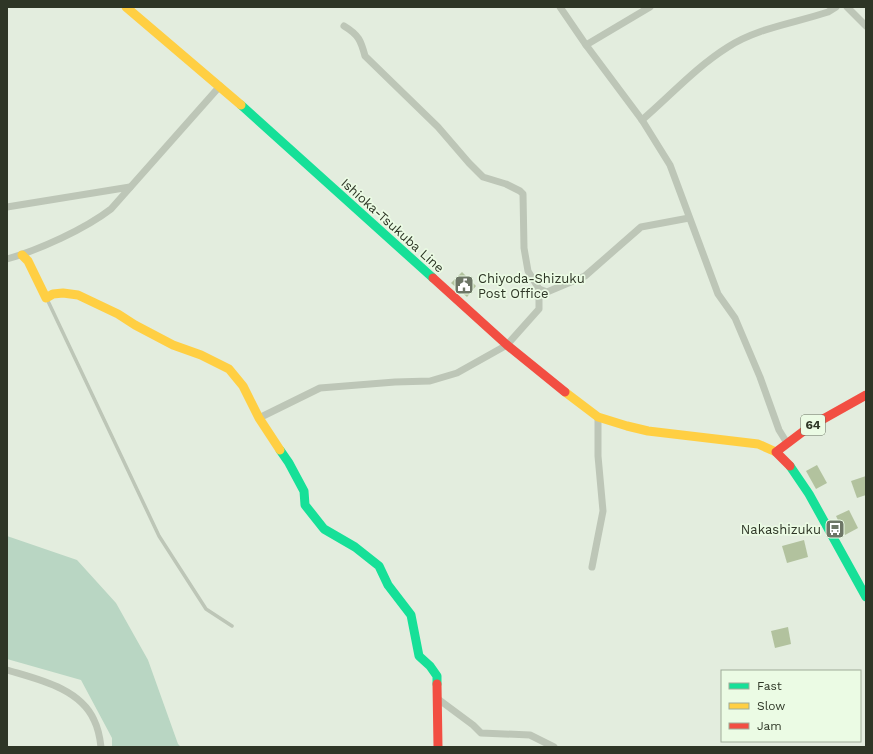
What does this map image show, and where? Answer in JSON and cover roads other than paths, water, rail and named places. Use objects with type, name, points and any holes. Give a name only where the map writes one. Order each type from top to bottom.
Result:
[{"type":"main road","name":"Ishioka-Tsukuba Line","points":[[126,7],[220,86],[507,345],[598,417],[648,432],[758,444],[776,452]]},
{"type":"main road","points":[[22,254],[28,261],[46,298],[63,292],[78,295],[118,314],[135,325],[173,345],[201,355],[229,370],[243,386],[259,418],[289,463],[304,491],[306,504],[324,529],[355,547],[379,566],[388,585],[412,615],[419,656],[437,676],[438,747]]},
{"type":"main road","name":"64","points":[[776,452],[809,427],[866,395]]},
{"type":"main road","points":[[776,452],[790,466],[806,488],[866,597]]},
{"type":"street","points":[[560,7],[586,45],[642,120],[670,165],[718,294],[735,318],[760,377],[779,430],[787,443]]},
{"type":"street","points":[[586,45],[650,7]]},
{"type":"street","points":[[642,120],[700,68],[728,47],[753,35],[828,12],[836,7]]},
{"type":"street","points":[[847,7],[866,26]]},
{"type":"street","points":[[259,418],[320,388],[395,382],[430,381],[457,373],[507,345],[539,309],[539,289],[528,271],[524,248],[523,194],[506,184],[483,177],[468,163],[438,127],[365,56],[361,41],[355,32],[344,26]]},
{"type":"street","points":[[7,259],[72,232],[99,218],[111,209],[220,86]]},
{"type":"street","points":[[7,207],[130,187]]},
{"type":"street","points":[[539,289],[547,292],[585,276],[641,227],[689,218]]},
{"type":"street","points":[[592,567],[603,511],[598,456],[598,417]]},
{"type":"street","points":[[7,670],[55,686],[74,696],[84,705],[94,719],[101,747]]},
{"type":"street","points":[[438,699],[473,725],[481,733],[530,735],[554,747]]},
{"type":"lane","points":[[46,298],[159,536],[206,610],[232,626]]},
{"type":"place","name":"Chiyoda-Shizuku Post Office","points":[[464,285]]},
{"type":"place","name":"Nakashizuku","points":[[835,529]]}]
